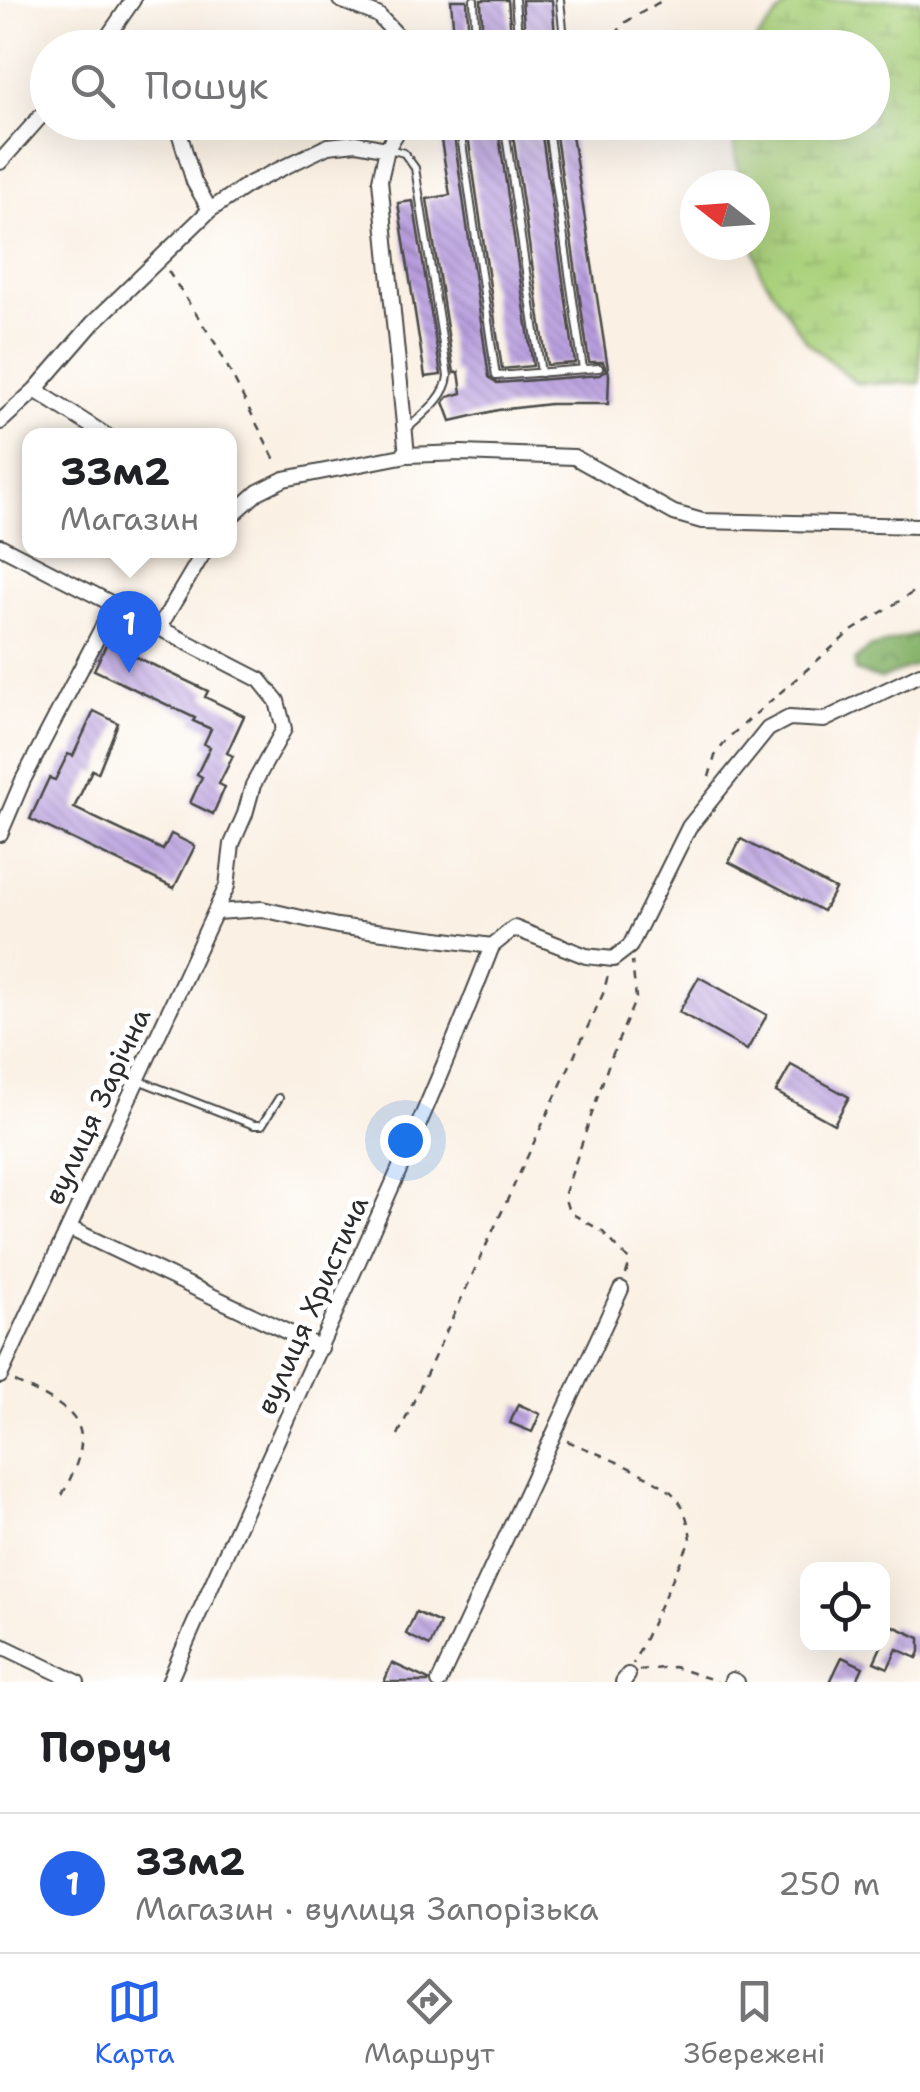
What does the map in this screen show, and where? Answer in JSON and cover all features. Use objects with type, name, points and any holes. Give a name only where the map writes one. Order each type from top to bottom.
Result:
[{"type":"street","points":[[115,30],[133,0]]},
{"type":"street","points":[[340,0],[378,16],[391,30]]},
{"type":"street","points":[[0,162],[30,128]]},
{"type":"street","points":[[181,140],[194,182],[210,210]]},
{"type":"street","points":[[393,140],[380,180],[407,455]]},
{"type":"street","points":[[0,422],[35,390],[93,323],[210,210],[249,184],[328,146],[356,143],[388,149]]},
{"type":"street","points":[[35,390],[95,428]]},
{"type":"street","points":[[237,505],[284,479],[407,455],[461,452],[574,458],[674,513],[702,522],[920,526]]},
{"type":"street","points":[[23,558],[160,626],[200,558]]},
{"type":"street","points":[[0,834],[114,605]]},
{"type":"street","name":"вулиця Зарічна","points":[[0,1376],[216,912],[231,873],[232,844],[253,785],[284,729],[282,713],[260,680],[160,626]]},
{"type":"street","points":[[216,912],[262,909],[337,926],[492,946],[514,928],[586,956],[613,960],[630,946],[689,827],[760,738],[778,722],[800,716],[824,720],[920,674]]},
{"type":"street","name":"вулиця Христича","points":[[168,1682],[322,1348],[450,1054],[492,946]]},
{"type":"street","points":[[69,1228],[322,1348]]},
{"type":"street","points":[[439,1682],[621,1289]]},
{"type":"street","points":[[0,1645],[77,1682]]},
{"type":"lane","points":[[474,0],[475,30]]},
{"type":"lane","points":[[515,0],[518,30]]},
{"type":"lane","points":[[560,0],[563,30]]},
{"type":"lane","points":[[462,140],[496,376],[599,368]]},
{"type":"lane","points":[[507,140],[540,373]]},
{"type":"lane","points":[[550,140],[584,370]]},
{"type":"lane","points":[[388,149],[404,153],[415,168],[448,376],[441,395],[404,432]]},
{"type":"lane","points":[[136,1079],[254,1125],[262,1125],[278,1098]]},
{"type":"path","points":[[619,30],[663,0]]},
{"type":"path","points":[[160,260],[218,346],[284,479]]},
{"type":"path","points":[[708,803],[709,774],[715,756],[728,738],[850,632],[920,588]]},
{"type":"path","points":[[621,1289],[630,1261],[602,1231],[569,1212],[564,1196],[609,1063],[636,998],[630,946]]},
{"type":"path","points":[[398,1435],[603,994],[613,960]]},
{"type":"path","points":[[0,1376],[50,1398],[76,1420],[83,1450],[60,1499]]},
{"type":"path","points":[[553,1436],[604,1456],[673,1494],[689,1520],[691,1539],[626,1678]]},
{"type":"path","points":[[626,1678],[660,1666],[674,1667],[711,1682],[734,1681]]},
{"type":"green space","points":[[791,0],[920,0],[920,383],[856,383],[806,341],[759,270],[757,260],[770,260],[770,170],[738,170],[733,140],[890,140],[890,30],[765,30]]},
{"type":"green space","points":[[920,633],[920,664],[881,679],[855,671],[855,660],[868,648]]},
{"type":"building","points":[[451,0],[467,0],[468,30],[454,30]]},
{"type":"building","points":[[481,0],[508,0],[510,30],[482,30]]},
{"type":"building","points":[[522,0],[552,0],[554,30],[524,30]]},
{"type":"building","points":[[441,140],[455,140],[489,377],[497,383],[600,375],[606,370],[603,362],[589,362],[557,140],[573,140],[609,375],[608,404],[550,404],[451,421],[444,402],[462,393],[459,372],[454,373],[427,199],[450,195]]},
{"type":"building","points":[[469,140],[500,140],[533,366],[502,369]]},
{"type":"building","points":[[514,140],[543,140],[575,363],[547,365]]},
{"type":"building","points":[[413,201],[441,375],[425,377],[398,203]]},
{"type":"building","points":[[107,643],[208,691],[205,697],[244,716],[227,753],[233,756],[219,784],[225,787],[213,814],[190,803],[202,777],[197,774],[210,747],[204,744],[211,729],[94,670]]},
{"type":"building","points":[[94,711],[118,723],[98,773],[92,770],[74,808],[163,850],[171,834],[195,846],[174,888],[30,819],[49,778],[55,780],[68,754],[73,756]]},
{"type":"building","points":[[741,839],[835,889],[823,911],[729,862]]},
{"type":"building","points":[[699,977],[767,1015],[747,1050],[679,1012]]},
{"type":"building","points":[[791,1065],[849,1097],[834,1124],[776,1092]]},
{"type":"building","points":[[518,1404],[540,1414],[532,1432],[510,1423]]},
{"type":"building","points":[[416,1612],[440,1623],[430,1646],[406,1634]]},
{"type":"building","points":[[890,1627],[920,1638],[917,1658],[897,1649],[888,1668],[874,1662],[879,1652],[890,1652]]},
{"type":"building","points":[[842,1657],[863,1667],[856,1682],[830,1682]]},
{"type":"building","points":[[392,1663],[429,1680],[384,1682]]},
{"type":"place","name":"33м2","points":[[129,673]]}]
